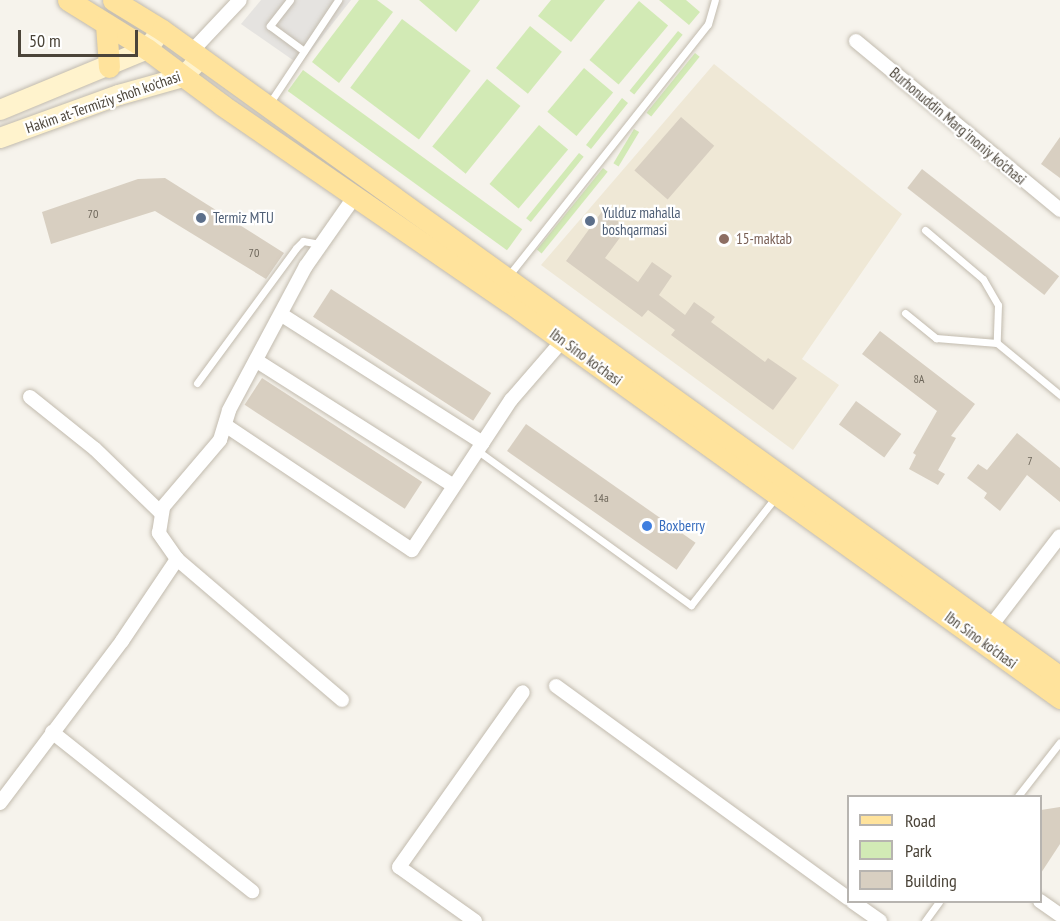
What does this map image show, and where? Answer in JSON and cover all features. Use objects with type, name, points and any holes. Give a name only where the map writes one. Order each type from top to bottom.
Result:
[{"type":"main road","name":"Ibn Sino ko'chasi","points":[[68,0],[147,49],[183,77],[563,340],[1060,698]]},
{"type":"main road","name":"Ibn Sino ko'chasi","points":[[113,0],[162,30],[505,280],[1060,677]]},
{"type":"main road","points":[[106,24],[109,67]]},
{"type":"main road","name":"Hakim at-Termiziy shoh ko'chasi","points":[[0,110],[109,67],[147,49],[162,30]]},
{"type":"main road","name":"Hakim at-Termiziy shoh ko'chasi","points":[[0,138],[119,95],[183,77],[196,56]]},
{"type":"street","points":[[196,56],[240,0]]},
{"type":"street","name":"Burhonuddin Marg'inoniy ko'chasi","points":[[856,41],[1060,210]]},
{"type":"street","points":[[342,700],[177,559],[159,533],[160,512],[220,440],[225,425],[257,361],[320,244],[355,196]]},
{"type":"street","points":[[282,315],[480,447]]},
{"type":"street","points":[[225,425],[412,550],[532,373],[563,340]]},
{"type":"street","points":[[257,361],[454,486]]},
{"type":"street","points":[[30,397],[95,449],[160,512]]},
{"type":"street","points":[[991,626],[1060,536]]},
{"type":"street","points":[[0,803],[122,641],[177,559]]},
{"type":"street","points":[[556,686],[847,897]]},
{"type":"street","points":[[475,921],[399,867],[523,692]]},
{"type":"street","points":[[52,732],[252,891]]},
{"type":"street","points":[[1042,902],[1060,915]]},
{"type":"street","points":[[855,903],[880,921]]},
{"type":"lane","points":[[290,0],[270,26],[304,51]]},
{"type":"lane","points":[[267,106],[338,0]]},
{"type":"lane","points":[[505,280],[708,24],[715,0]]},
{"type":"lane","points":[[925,230],[983,279],[998,305],[997,343]]},
{"type":"lane","points":[[196,383],[296,248],[303,241],[320,244]]},
{"type":"lane","points":[[905,313],[936,338],[997,343],[1060,395]]},
{"type":"lane","points":[[480,447],[691,605],[778,494]]},
{"type":"lane","points":[[1019,795],[1060,742]]},
{"type":"lane","points":[[925,921],[938,903]]},
{"type":"shaded area","points":[[261,0],[351,0],[300,65],[241,24]]},
{"type":"shaded area","name":"15-maktab","points":[[714,64],[902,214],[802,359],[839,385],[793,450],[541,265]]},
{"type":"green space","points":[[359,0],[377,0],[393,12],[339,83],[312,62]]},
{"type":"green space","points":[[419,0],[480,0],[456,32]]},
{"type":"green space","points":[[551,0],[605,0],[571,42],[538,16]]},
{"type":"green space","points":[[659,0],[686,0],[700,12],[689,25]]},
{"type":"green space","points":[[639,1],[668,25],[619,84],[590,60]]},
{"type":"green space","points":[[402,19],[471,71],[419,139],[350,88]]},
{"type":"green space","points":[[530,26],[562,52],[528,94],[496,68]]},
{"type":"green space","points":[[678,31],[683,35],[634,95],[630,91]]},
{"type":"green space","points":[[695,53],[700,57],[651,117],[647,113]]},
{"type":"green space","points":[[584,68],[613,92],[576,136],[547,112]]},
{"type":"green space","points":[[303,70],[522,229],[507,250],[288,91]]},
{"type":"green space","points":[[487,79],[520,106],[466,174],[432,147]]},
{"type":"green space","points":[[622,98],[628,103],[591,149],[586,145]]},
{"type":"green space","points":[[539,125],[568,149],[519,208],[490,184]]},
{"type":"green space","points":[[634,129],[639,132],[619,166],[613,163]]},
{"type":"green space","points":[[579,153],[584,157],[531,222],[526,218]]},
{"type":"green space","points":[[603,168],[608,172],[542,253],[537,250]]},
{"type":"building","points":[[681,117],[714,146],[668,199],[634,171]]},
{"type":"building","points":[[1060,137],[1060,178],[1041,164]]},
{"type":"building","points":[[922,169],[1059,276],[1044,295],[907,188]]},
{"type":"building","points":[[165,178],[284,253],[266,279],[155,211],[51,244],[42,212],[138,179]]},
{"type":"building","points":[[603,210],[627,228],[605,258],[638,282],[652,262],[672,276],[659,295],[685,315],[694,302],[715,317],[711,322],[765,362],[768,358],[797,378],[773,410],[671,335],[675,330],[648,310],[642,317],[566,261]]},
{"type":"building","points":[[331,289],[491,393],[473,421],[313,317]]},
{"type":"building","points":[[880,331],[975,404],[951,436],[956,438],[938,470],[945,474],[938,485],[909,469],[916,455],[913,453],[937,411],[862,354]]},
{"type":"building","points":[[262,378],[422,482],[405,509],[245,405]]},
{"type":"building","points":[[856,401],[901,434],[884,457],[839,424]]},
{"type":"building","points":[[526,424],[696,543],[677,570],[507,451]]},
{"type":"building","points":[[1017,433],[1060,468],[1060,502],[1027,475],[1000,511],[984,498],[987,493],[967,478],[978,464],[987,470]]},
{"type":"building","points":[[1060,807],[1060,844],[1042,871],[1042,810]]},
{"type":"place","name":"Termiz MTU","points":[[201,218]]},
{"type":"place","name":"Yulduz mahalla boshqarmasi","points":[[590,221]]},
{"type":"place","name":"15-maktab","points":[[724,239]]},
{"type":"place","name":"Boxberry","points":[[647,526]]}]
